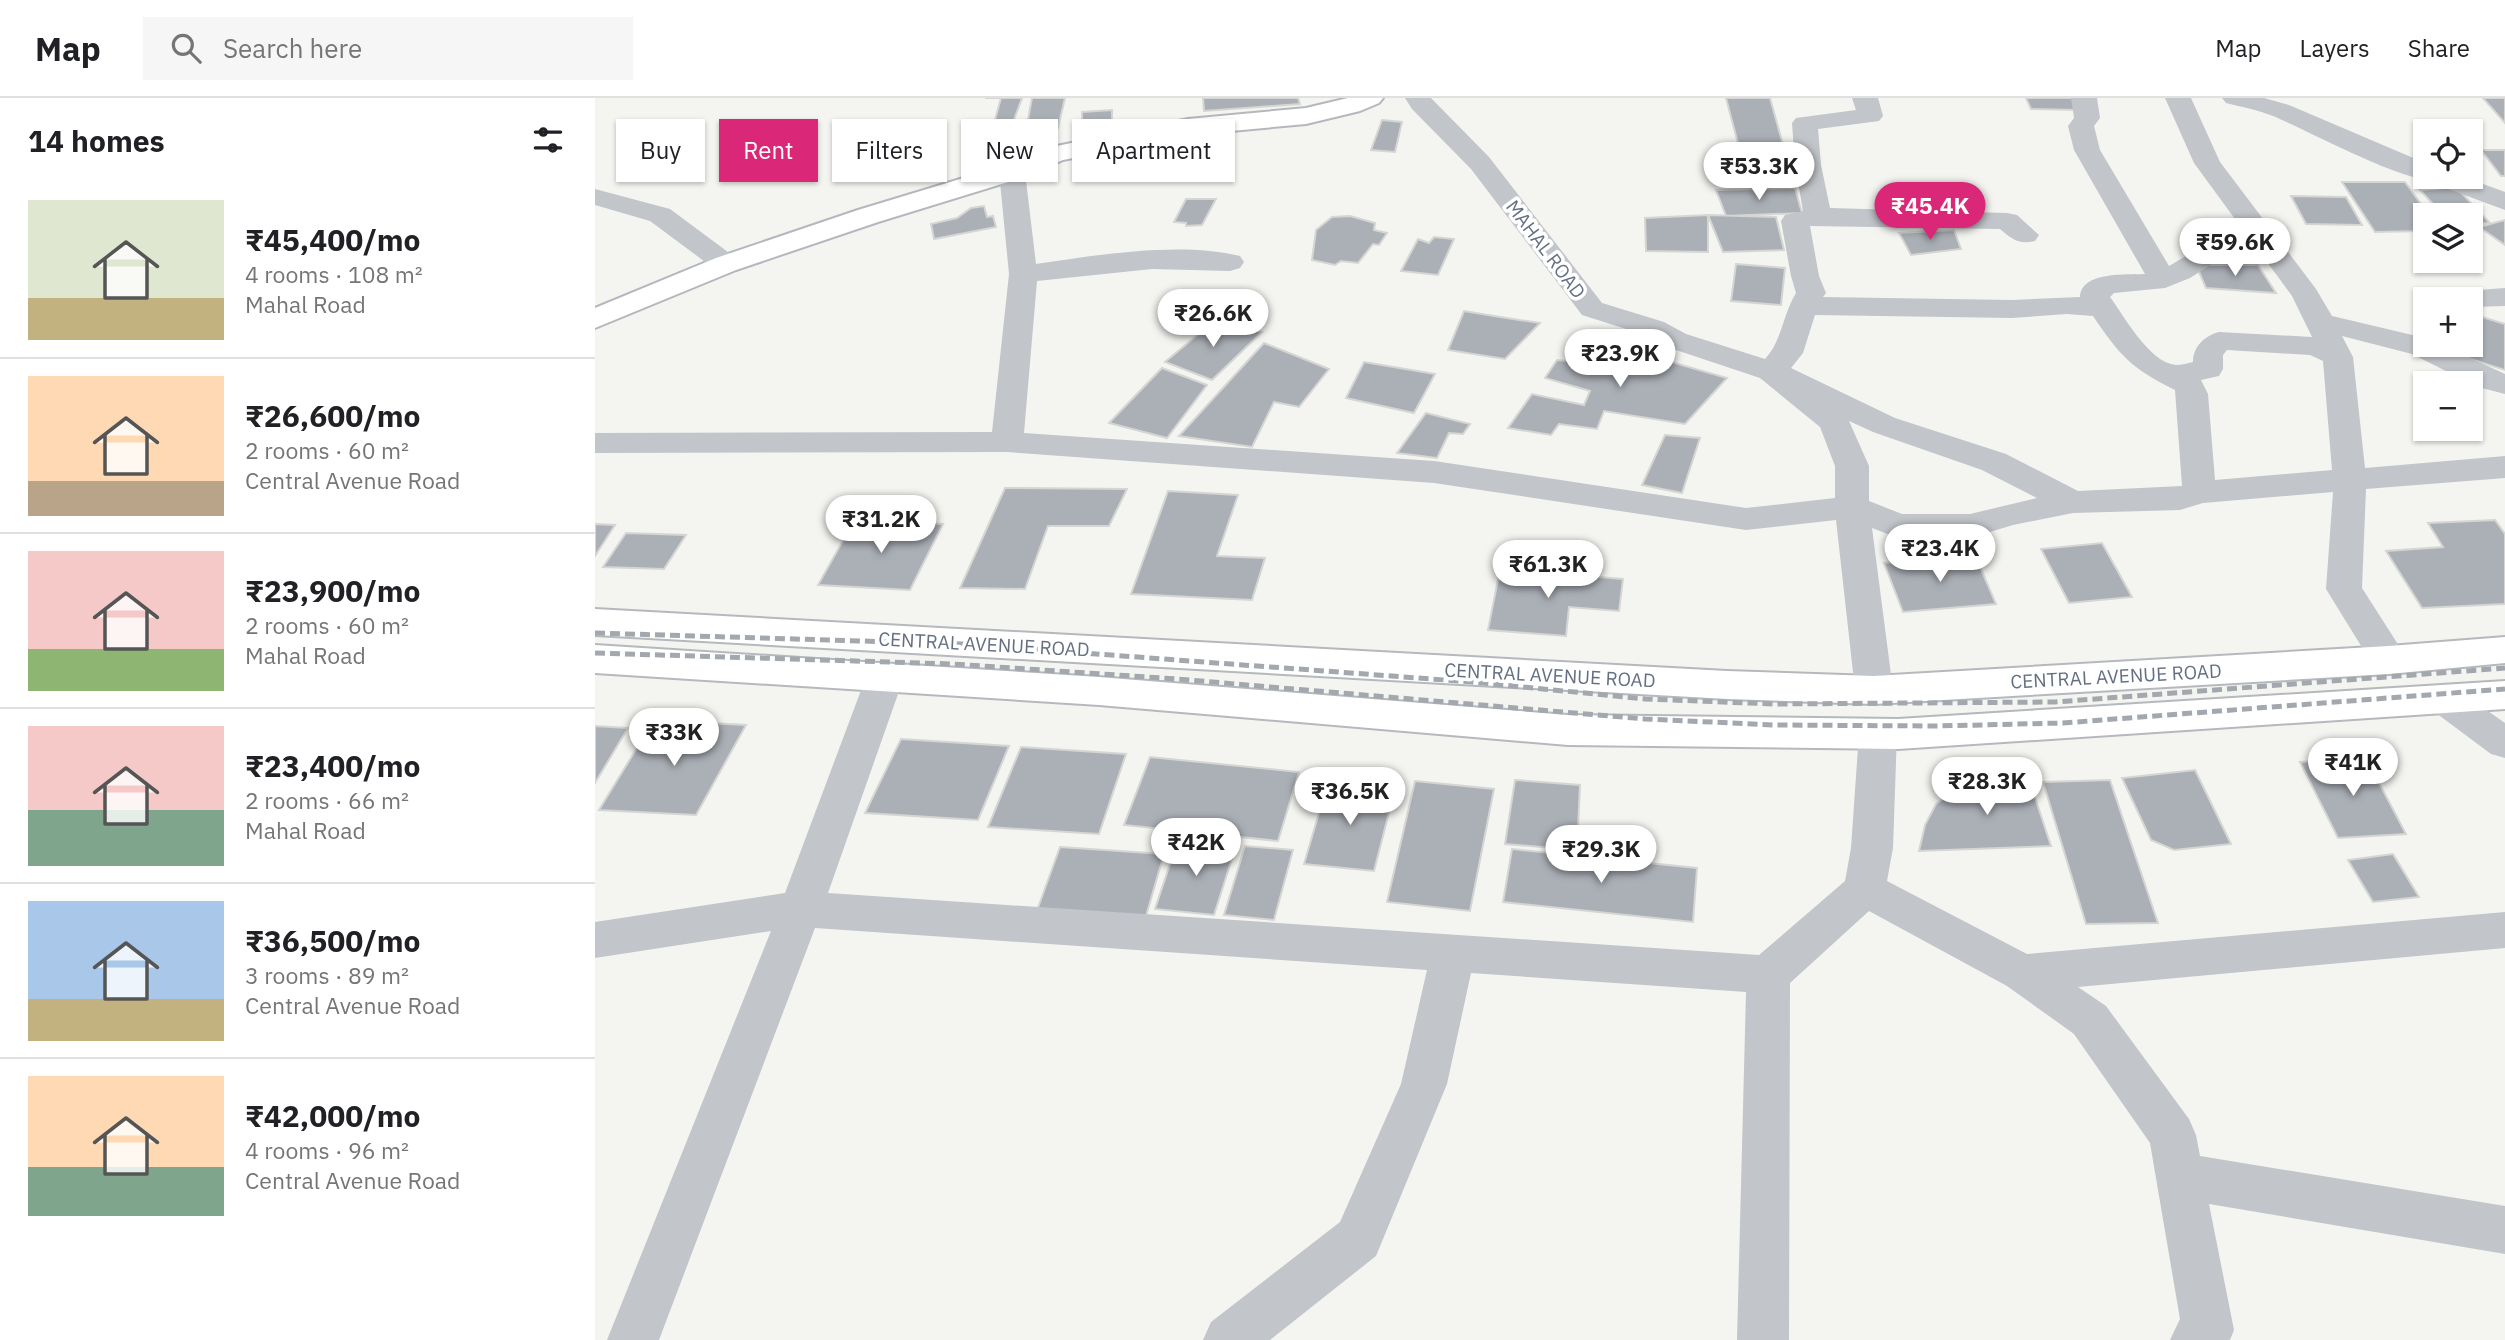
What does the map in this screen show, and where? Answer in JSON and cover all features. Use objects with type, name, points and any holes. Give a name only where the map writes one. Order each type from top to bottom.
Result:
[{"type":"main road","points":[[1058,156],[1188,127],[1306,116],[1350,106],[1370,98]]},
{"type":"main road","points":[[595,319],[726,264],[979,182]]},
{"type":"main road","name":"CENTRAL AVENUE ROAD","points":[[595,622],[1699,684],[1874,690],[2389,660],[2505,650]]},
{"type":"main road","points":[[595,659],[1099,691],[1568,730],[1878,733],[2505,695]]},
{"type":"main road","points":[[1874,690],[1878,733]]},
{"type":"street","name":"MAHAL ROAD","points":[[1418,98],[1480,163],[1592,309],[1653,328],[1675,340],[1771,371],[1835,422],[1852,467],[1852,507],[1874,690]]},
{"type":"street","points":[[1818,216],[1808,165],[1805,123],[1870,116],[1865,98]]},
{"type":"street","points":[[2084,98],[2087,118],[2081,126],[2087,150],[2162,279]]},
{"type":"street","points":[[2178,98],[2207,163],[2306,295],[2338,358],[2350,481],[2344,589],[2389,660]]},
{"type":"street","points":[[2235,98],[2280,110],[2413,168]]},
{"type":"street","points":[[1007,442],[1023,274],[1013,182]]},
{"type":"street","points":[[2472,189],[2505,202]]},
{"type":"street","points":[[595,197],[660,215],[726,264]]},
{"type":"street","points":[[2025,235],[2007,221],[1818,216],[1795,221],[1805,276],[1811,293],[1803,306],[1788,353],[1771,371],[1860,415],[1994,462],[2073,502]]},
{"type":"street","points":[[2199,492],[2192,394],[2188,384],[2148,364],[2122,337],[2095,298],[2095,292],[2107,285],[2162,279],[2206,256],[2274,253]]},
{"type":"street","points":[[1023,274],[1110,261],[1182,257],[1230,262]]},
{"type":"street","points":[[2483,298],[2505,297]]},
{"type":"street","points":[[1803,306],[2012,309],[2067,305],[2104,308]]},
{"type":"street","points":[[2320,322],[2413,342]]},
{"type":"street","points":[[2172,375],[2208,369],[2208,353],[2219,341],[2316,346],[2338,358]]},
{"type":"street","points":[[2449,357],[2490,380],[2505,384]]},
{"type":"street","points":[[595,443],[1007,442],[1434,472],[1746,519],[1852,507],[1898,526],[1971,526],[2011,514],[2073,502],[2180,499],[2199,492],[2505,467]]},
{"type":"street","points":[[633,1340],[801,909],[885,677]]},
{"type":"street","points":[[2445,700],[2505,743]]},
{"type":"street","points":[[595,940],[801,909],[1768,975],[1865,889],[1872,848],[1878,733]]},
{"type":"street","points":[[1865,889],[2023,973],[2089,1020],[2172,1135],[2209,1330],[2196,1340]]},
{"type":"street","points":[[2023,973],[2505,930]]},
{"type":"street","points":[[1229,1340],[1358,1239],[1424,1084],[1453,954]]},
{"type":"street","points":[[1763,1340],[1768,975]]},
{"type":"street","points":[[2180,1176],[2505,1230]]},
{"type":"building","points":[[1001,98],[1022,98],[1014,119],[995,119]]},
{"type":"building","points":[[1032,98],[1065,98],[1058,128],[1058,119],[1028,119]]},
{"type":"building","points":[[1203,98],[1298,98],[1300,104],[1204,111]]},
{"type":"building","points":[[1726,98],[1770,98],[1795,188],[1750,189]]},
{"type":"building","points":[[2026,98],[2074,98],[2079,110],[2031,109]]},
{"type":"building","points":[[2483,98],[2505,98],[2505,123]]},
{"type":"building","points":[[1112,110],[1112,119],[1082,119],[1082,112]]},
{"type":"building","points":[[1382,120],[1402,122],[1395,152],[1371,150]]},
{"type":"building","points":[[2483,150],[2505,150],[2505,176],[2501,176]]},
{"type":"building","points":[[2342,182],[2405,182],[2420,203],[2413,203],[2413,231],[2375,232]]},
{"type":"building","points":[[1795,188],[1802,213],[1726,216],[1716,190]]},
{"type":"building","points":[[2458,189],[2471,203],[2432,203],[2420,190]]},
{"type":"building","points":[[2291,196],[2346,197],[2362,225],[2306,224]]},
{"type":"building","points":[[1186,199],[1216,199],[1202,225],[1186,226],[1186,223],[1174,222]]},
{"type":"building","points":[[984,206],[987,217],[993,216],[996,227],[934,239],[931,224],[957,218],[971,208]]},
{"type":"building","points":[[1708,215],[1708,252],[1646,251],[1645,218]]},
{"type":"building","points":[[1708,215],[1776,217],[1784,250],[1723,252]]},
{"type":"building","points":[[1350,216],[1375,223],[1374,230],[1387,233],[1379,245],[1373,244],[1358,263],[1341,261],[1335,265],[1312,260],[1316,230],[1332,217]]},
{"type":"building","points":[[2505,220],[2505,245],[2483,230],[2483,226]]},
{"type":"building","points":[[1954,230],[1961,249],[1911,255],[1899,233]]},
{"type":"building","points":[[1434,237],[1454,239],[1438,275],[1401,271],[1418,239],[1429,243]]},
{"type":"building","points":[[1736,264],[1785,268],[1781,305],[1731,301]]},
{"type":"building","points":[[2196,265],[2258,265],[2276,293],[2206,288]]},
{"type":"building","points":[[1212,294],[1227,295],[1213,318],[1203,321],[1191,318]]},
{"type":"building","points":[[1464,311],[1540,323],[1505,359],[1448,350]]},
{"type":"building","points":[[2483,317],[2505,324],[2505,370],[2464,357],[2483,357]]},
{"type":"building","points":[[1214,321],[1262,332],[1212,380],[1165,362]]},
{"type":"building","points":[[1608,332],[1650,341],[1643,354],[1727,378],[1685,424],[1604,411],[1597,429],[1559,424],[1551,435],[1508,428],[1532,394],[1584,405],[1590,391],[1545,378],[1557,360],[1595,364]]},
{"type":"building","points":[[1264,343],[1329,369],[1299,407],[1274,402],[1252,447],[1179,436]]},
{"type":"building","points":[[1364,362],[1435,374],[1414,413],[1346,398]]},
{"type":"building","points":[[1162,368],[1207,385],[1167,438],[1109,423]]},
{"type":"building","points":[[1426,413],[1470,424],[1463,434],[1449,433],[1437,458],[1397,453]]},
{"type":"building","points":[[1665,435],[1700,438],[1682,493],[1642,485]]},
{"type":"building","points":[[1005,488],[1127,489],[1109,526],[1048,526],[1025,589],[960,588]]},
{"type":"building","points":[[1168,491],[1238,495],[1217,556],[1265,558],[1252,600],[1131,594]]},
{"type":"building","points":[[2495,520],[2505,534],[2505,604],[2422,608],[2386,551],[2443,547],[2428,523]]},
{"type":"building","points":[[854,521],[943,524],[910,590],[818,585]]},
{"type":"building","points":[[595,524],[615,525],[595,556]]},
{"type":"building","points":[[626,533],[686,535],[664,569],[603,567]]},
{"type":"building","points":[[2102,543],[2132,597],[2069,603],[2041,549]]},
{"type":"building","points":[[1975,555],[1996,604],[1903,612],[1884,563]]},
{"type":"building","points":[[1500,569],[1623,579],[1619,611],[1569,607],[1566,636],[1488,630]]},
{"type":"building","points":[[654,720],[746,725],[696,815],[599,810]]},
{"type":"building","points":[[595,726],[628,728],[595,783]]},
{"type":"building","points":[[901,739],[1009,746],[978,820],[865,813]]},
{"type":"building","points":[[1021,747],[1126,754],[1099,834],[988,827]]},
{"type":"building","points":[[1150,757],[1299,772],[1278,841],[1124,825]]},
{"type":"building","points":[[2366,758],[2406,834],[2338,838],[2300,762]]},
{"type":"building","points":[[2195,770],[2231,844],[2174,850],[2151,840],[2122,778]]},
{"type":"building","points":[[2027,773],[2051,846],[1919,851],[1925,825],[1936,804],[1960,787],[1985,779]]},
{"type":"building","points":[[1515,780],[1580,785],[1577,850],[1505,844]]},
{"type":"building","points":[[2110,780],[2158,923],[2086,924],[2043,782]]},
{"type":"building","points":[[1415,781],[1494,789],[1470,911],[1387,902]]},
{"type":"building","points":[[1328,782],[1395,789],[1374,871],[1304,864]]},
{"type":"building","points":[[1178,840],[1236,846],[1214,915],[1155,909]]},
{"type":"building","points":[[1245,846],[1293,850],[1274,920],[1224,915]]},
{"type":"building","points":[[1060,847],[1164,854],[1144,923],[1035,916]]},
{"type":"building","points":[[1512,849],[1697,868],[1693,922],[1503,902]]},
{"type":"building","points":[[2393,854],[2419,897],[2373,902],[2348,860]]},
{"type":"railway","points":[[595,633],[962,644],[1472,682],[1646,699],[1774,704],[2055,702],[2505,668]]},
{"type":"railway","points":[[595,653],[953,664],[1177,679],[1645,719],[1775,725],[1936,726],[2063,723],[2505,689]]}]
